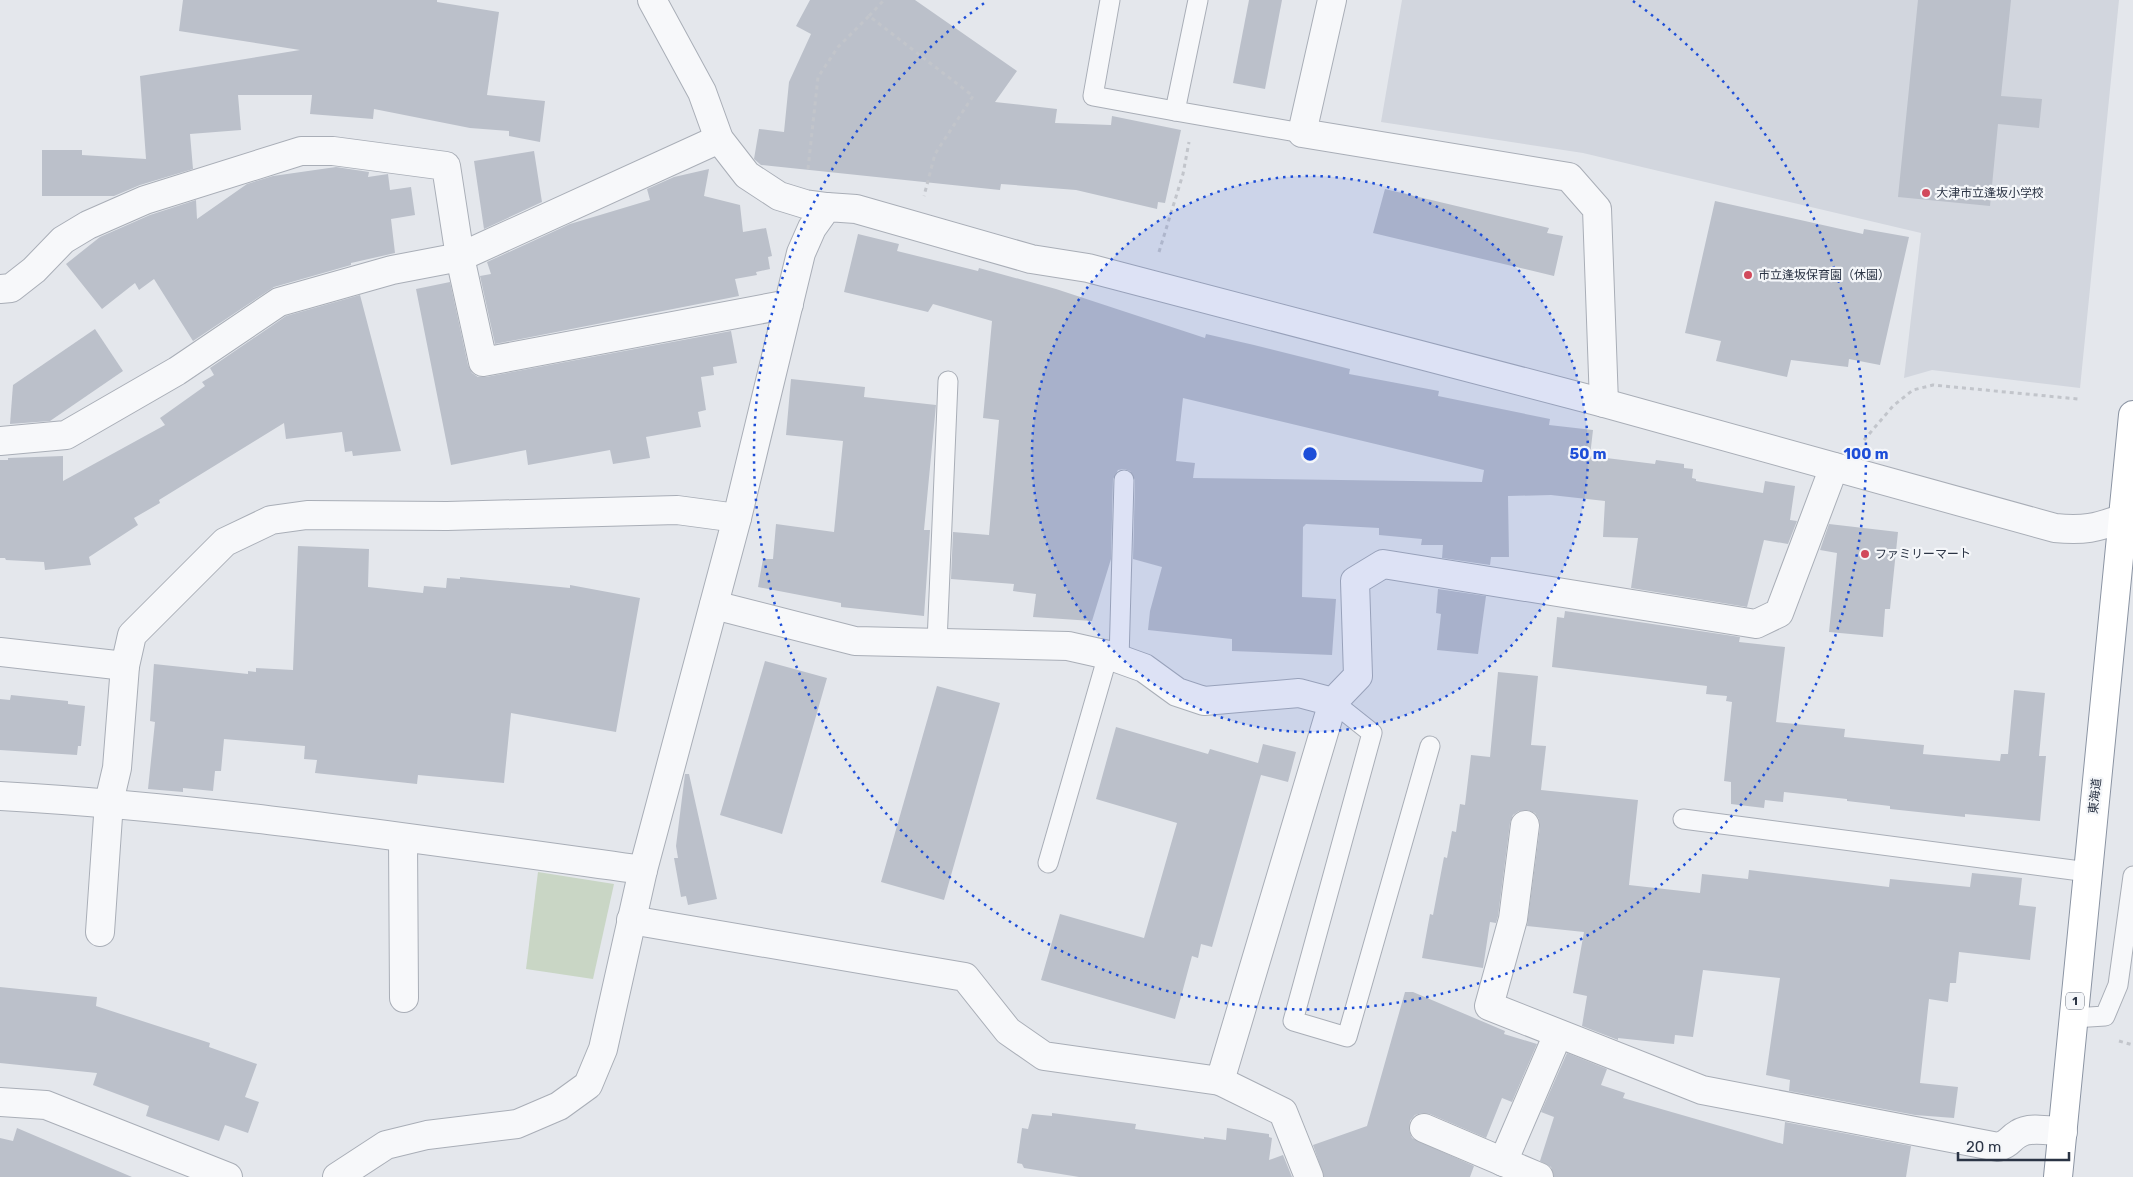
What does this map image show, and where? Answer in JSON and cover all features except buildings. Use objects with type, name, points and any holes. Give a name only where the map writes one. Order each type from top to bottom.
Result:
[{"type":"highway","name":"東海道","points":[[2058,1177],[2133,415]]},
{"type":"street","points":[[652,0],[702,92],[719,139],[747,174],[779,196],[816,206],[856,209],[1031,260],[1088,268],[1604,403],[2055,528],[2079,531],[2093,529],[2123,518]]},
{"type":"street","points":[[1332,0],[1302,133],[1569,177],[1597,209],[1604,403]]},
{"type":"street","points":[[0,441],[66,435],[177,371],[279,302],[392,270],[460,257],[719,139]]},
{"type":"street","points":[[0,289],[10,288],[34,270],[63,240],[88,225],[145,200],[301,151],[332,151],[446,166],[460,257],[483,362],[789,304]]},
{"type":"street","points":[[338,1177],[386,1145],[428,1135],[517,1124],[559,1106],[588,1085],[603,1049],[642,870],[737,518],[801,253],[812,228],[816,206]]},
{"type":"street","points":[[1220,1081],[1333,702],[1358,676],[1355,581],[1383,564],[1756,624],[1779,613],[1834,467]]},
{"type":"street","points":[[100,932],[109,802],[117,768],[125,666],[132,635],[225,542],[271,520],[307,515],[447,516],[677,510],[737,518]]},
{"type":"street","points":[[714,605],[855,642],[1068,646],[1113,657],[1144,668],[1177,692],[1204,701],[1298,693],[1333,702]]},
{"type":"street","points":[[0,652],[125,666]]},
{"type":"street","points":[[0,796],[109,802],[231,815],[642,870]]},
{"type":"street","points":[[1525,824],[1513,919],[1490,1006],[1702,1090],[1998,1147],[2008,1144],[2017,1134],[2029,1129],[2063,1132]]},
{"type":"street","points":[[403,838],[404,998]]},
{"type":"street","points":[[631,920],[965,977],[1008,1032],[1044,1056],[1220,1081],[1283,1112],[1309,1177]]},
{"type":"street","points":[[1503,1162],[1558,1034]]},
{"type":"street","points":[[0,1102],[46,1105],[228,1177]]},
{"type":"street","points":[[1424,1128],[1539,1177]]},
{"type":"lane","points":[[1110,0],[1093,96],[1302,133]]},
{"type":"lane","points":[[1175,111],[1198,0]]},
{"type":"lane","points":[[937,643],[948,381]]},
{"type":"lane","points":[[1048,863],[1113,657],[1124,480]]},
{"type":"lane","points":[[1333,702],[1372,734],[1293,1021],[1347,1036],[1430,746]]},
{"type":"lane","points":[[1683,819],[2088,872]]},
{"type":"lane","points":[[2074,1018],[2105,1016],[2118,985],[2133,876]]},
{"type":"path","points":[[816,206],[818,77],[838,47],[884,0]]},
{"type":"path","points":[[869,16],[973,96],[935,154],[928,186],[911,226]]},
{"type":"path","points":[[1149,284],[1183,174],[1192,133]]},
{"type":"path","points":[[1871,429],[1913,390],[1933,385],[2078,399]]},
{"type":"shaded area","name":"大津市立逢坂小学校","points":[[1402,0],[2119,0],[2080,388],[1932,370],[1904,378],[1921,233],[1583,153],[1381,122]]},
{"type":"green space","points":[[538,872],[614,884],[593,979],[526,969]]},
{"type":"place","name":"大津市立逢坂小学校","points":[[1926,193]]},
{"type":"place","name":"市立逢坂保育園（休園）","points":[[1748,275]]},
{"type":"place","name":"ファミリーマート","points":[[1865,554]]}]
